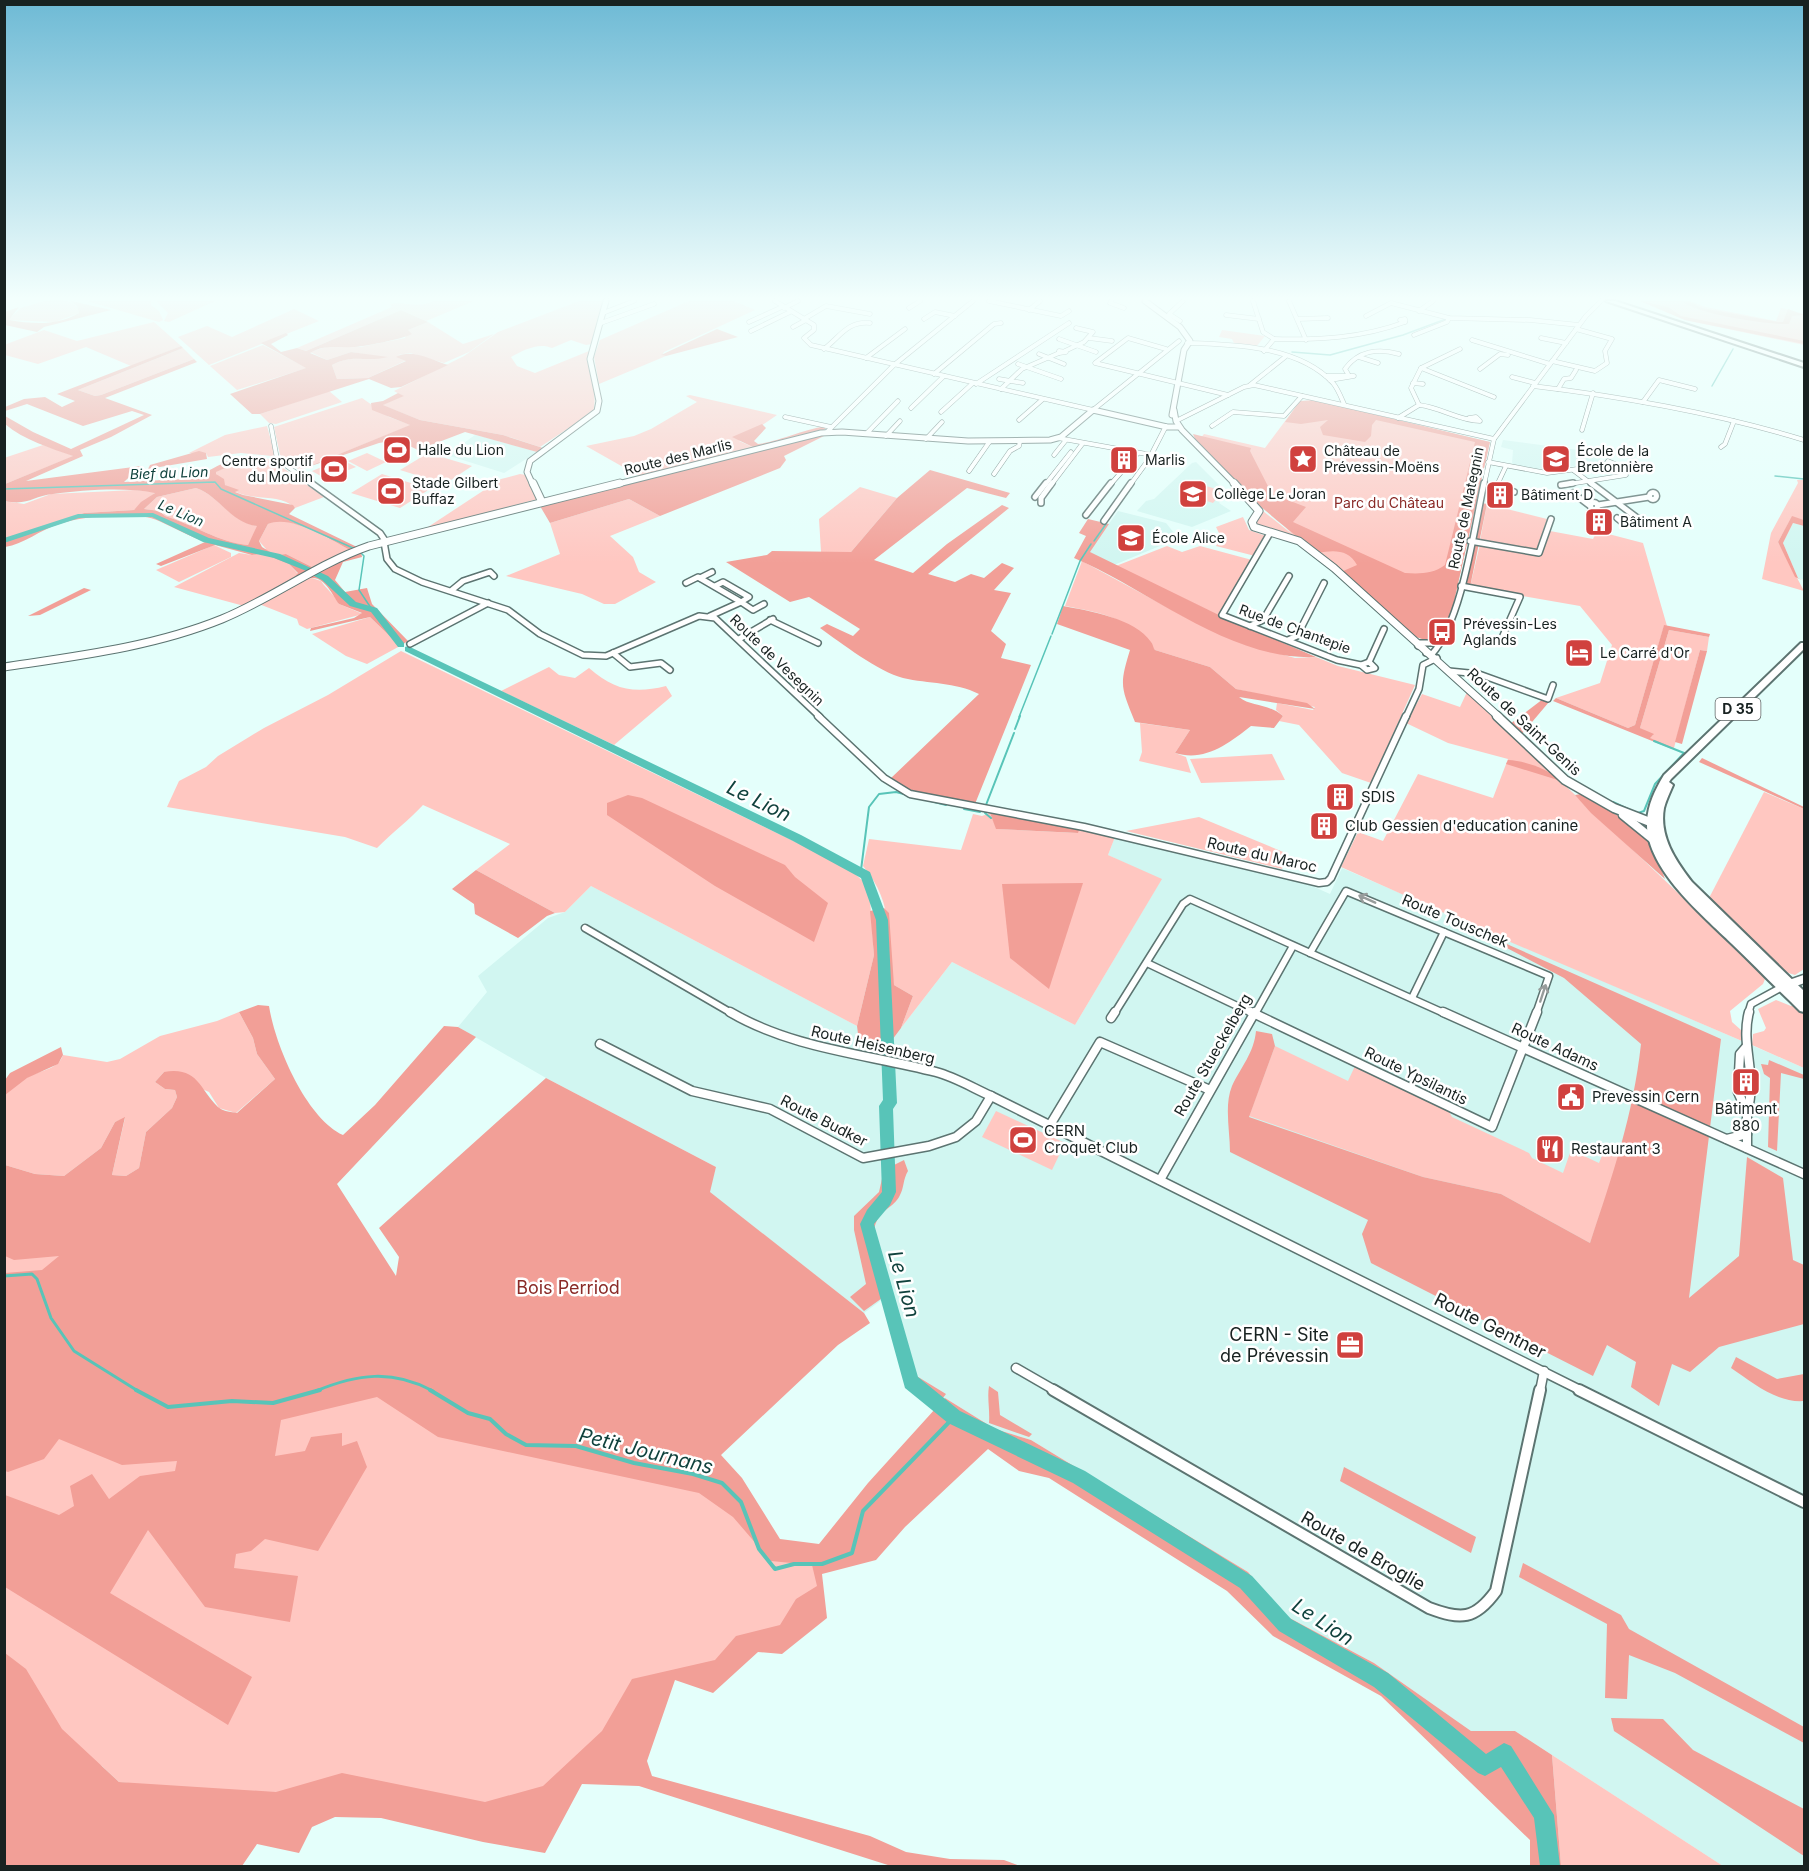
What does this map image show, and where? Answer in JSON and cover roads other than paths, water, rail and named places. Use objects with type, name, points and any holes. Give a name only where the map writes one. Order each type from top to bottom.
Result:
[{"type":"main road","name":"D 35","points":[[1804,645],[1673,774],[1663,797],[1654,831],[1686,882],[1787,986],[1804,1008]]},
{"type":"main road","name":"D 35","points":[[1787,986],[1804,997]]},
{"type":"street","points":[[546,502],[526,472],[530,461],[597,411],[599,401],[596,388]]},
{"type":"street","points":[[785,417],[829,430],[871,388]]},
{"type":"street","points":[[911,408],[931,388]]},
{"type":"street","points":[[941,412],[969,388]]},
{"type":"street","points":[[998,388],[1166,426],[1177,425],[1228,395],[1244,388]]},
{"type":"street","points":[[1058,438],[1119,388]]},
{"type":"street","points":[[1177,388],[1172,416],[1177,425],[1257,505],[1259,511],[1252,522],[1254,527],[1270,534]]},
{"type":"street","points":[[1200,388],[1228,395]]},
{"type":"street","points":[[1262,388],[1344,404],[1494,439]]},
{"type":"street","points":[[1335,388],[1344,404]]},
{"type":"street","points":[[1411,388],[1419,405]]},
{"type":"street","points":[[1472,388],[1494,397]]},
{"type":"street","name":"Route de Mategnin","points":[[1432,656],[1439,649],[1454,614],[1494,439],[1531,388]]},
{"type":"street","points":[[1555,388],[1643,402],[1734,421],[1804,440]]},
{"type":"street","points":[[1643,402],[1653,388]]},
{"type":"street","points":[[1582,430],[1593,393]]},
{"type":"street","points":[[1212,426],[1233,412],[1284,416],[1302,396]]},
{"type":"street","points":[[1019,420],[1043,399]]},
{"type":"street","points":[[866,434],[898,401]]},
{"type":"street","points":[[1398,418],[1419,405],[1437,406],[1469,418]]},
{"type":"street","points":[[886,436],[900,421]]},
{"type":"street","points":[[1721,447],[1725,444],[1734,421]]},
{"type":"street","points":[[926,439],[942,422]]},
{"type":"street","points":[[271,426],[277,459],[380,533],[387,542]]},
{"type":"street","points":[[1104,521],[1152,455],[1166,426]]},
{"type":"street","name":"Route des Marlis","points":[[4,667],[155,639],[221,620],[347,553],[829,430],[926,439],[1020,441],[1058,438]]},
{"type":"street","points":[[1058,438],[1152,455]]},
{"type":"street","points":[[1054,455],[1066,440]]},
{"type":"street","points":[[969,471],[990,441]]},
{"type":"street","points":[[994,474],[1010,451],[1019,446],[1020,441]]},
{"type":"street","points":[[1035,497],[1080,442]]},
{"type":"street","points":[[1041,503],[1039,500],[1080,442]]},
{"type":"street","points":[[1086,515],[1138,453]]},
{"type":"street","points":[[1488,462],[1547,473],[1606,464]]},
{"type":"street","points":[[1506,466],[1497,488],[1514,492]]},
{"type":"street","points":[[1573,470],[1640,520],[1622,522],[1617,518]]},
{"type":"street","points":[[1561,485],[1626,475]]},
{"type":"street","points":[[1572,494],[1596,509],[1598,505],[1649,497]]},
{"type":"street","points":[[1470,541],[1539,553],[1551,519]]},
{"type":"street","name":"Route de Saint-Genis","points":[[1270,534],[1298,543],[1344,578],[1449,671],[1459,675],[1565,780],[1654,831]]},
{"type":"street","name":"Rue de Chantepie","points":[[1270,534],[1222,615],[1336,660],[1374,670],[1375,666],[1369,662],[1384,629]]},
{"type":"street","name":"Route de Vesegnin","points":[[387,542],[386,556],[390,564],[404,574],[508,610],[540,634],[583,655],[597,658],[613,653],[699,616],[710,616],[719,620],[895,787],[910,794],[978,807]]},
{"type":"street","points":[[452,590],[463,581],[490,572],[494,576]]},
{"type":"street","points":[[686,583],[712,572]]},
{"type":"street","points":[[1250,626],[1263,620],[1289,576]]},
{"type":"street","points":[[700,578],[753,610]]},
{"type":"street","points":[[710,616],[748,597],[723,582],[715,586]]},
{"type":"street","points":[[1287,640],[1297,636],[1324,583]]},
{"type":"street","points":[[1461,586],[1520,597],[1502,640]]},
{"type":"street","points":[[411,644],[463,613],[488,603]]},
{"type":"street","points":[[746,614],[764,604]]},
{"type":"street","points":[[739,639],[772,619],[818,643]]},
{"type":"street","points":[[1419,645],[1436,643],[1443,638]]},
{"type":"street","points":[[613,653],[630,667],[660,663],[670,670]]},
{"type":"street","name":"Route du Maroc","points":[[978,807],[1084,827],[1311,881],[1328,882],[1419,689],[1423,664],[1432,656]]},
{"type":"street","points":[[1459,675],[1479,674],[1548,699],[1553,685]]},
{"type":"street","name":"Route de Saint-Genis","points":[[1614,808],[1638,826],[1654,831]]},
{"type":"street","name":"Route Touschek","points":[[1310,953],[1346,891],[1549,976],[1524,1048]]},
{"type":"street","name":"Route Adams","points":[[1147,963],[1183,904],[1190,899],[1804,1174]]},
{"type":"street","name":"Route Heisenberg","points":[[585,928],[749,1023],[799,1042],[939,1073],[991,1096],[1160,1180]]},
{"type":"street","points":[[1412,998],[1443,932]]},
{"type":"street","name":"Route Stueckelberg","points":[[1160,1180],[1253,1012],[1293,945]]},
{"type":"street","points":[[1111,1018],[1147,963],[1253,1012]]},
{"type":"street","points":[[1747,1148],[1747,1112],[1753,1098],[1752,1059],[1746,1047],[1747,1018],[1751,1004],[1804,979]]},
{"type":"street","name":"Route Ypsilantis","points":[[1253,1012],[1492,1127],[1524,1048]]},
{"type":"street","points":[[1050,1125],[1100,1042],[1105,1042],[1210,1090]]},
{"type":"street","name":"Route Budker","points":[[600,1044],[692,1091],[770,1109],[863,1158],[888,1155],[956,1137],[976,1121],[991,1096]]},
{"type":"street","points":[[1746,1047],[1740,1054],[1738,1064],[1738,1092],[1747,1112]]},
{"type":"street","points":[[1727,1139],[1747,1134]]},
{"type":"street","name":"Route Gentner","points":[[1160,1180],[1804,1502]]},
{"type":"street","name":"Route de Broglie","points":[[1016,1368],[1429,1608],[1454,1618],[1471,1616],[1487,1606],[1496,1591],[1544,1371]]},
{"type":"waterway","points":[[1775,476],[1804,479]]},
{"type":"waterway","name":"Bief du Lion","points":[[4,489],[215,482],[221,489],[353,548]]},
{"type":"waterway","name":"Le Lion","points":[[4,541],[78,516],[153,515],[206,540],[277,556],[309,569]]},
{"type":"waterway","points":[[1094,541],[1106,524]]},
{"type":"waterway","points":[[1052,634],[1080,561],[1091,544]]},
{"type":"waterway","name":"Bief du Lion","points":[[360,552],[364,556],[359,590],[371,608]]},
{"type":"waterway","name":"Le Lion","points":[[315,573],[325,578],[353,604],[374,610],[401,645]]},
{"type":"waterway","points":[[1019,717],[1051,636]]},
{"type":"waterway","name":"Le Lion","points":[[408,649],[797,838],[866,875],[882,920],[890,1103],[886,1106],[889,1192],[885,1201],[867,1224],[911,1382],[954,1417],[1079,1477],[1246,1582],[1285,1625],[1381,1680],[1485,1766],[1504,1753],[1544,1815],[1550,1866]]},
{"type":"waterway","points":[[1015,729],[1020,716]]},
{"type":"waterway","points":[[986,805],[1014,733]]},
{"type":"waterway","points":[[1638,813],[1644,811],[1655,784],[1684,753],[1654,741]]},
{"type":"waterway","points":[[861,870],[869,807],[879,794],[896,792],[946,805]]},
{"type":"waterway","points":[[1613,802],[1630,810]]},
{"type":"waterway","points":[[964,809],[980,812]]},
{"type":"waterway","points":[[985,813],[991,818]]},
{"type":"waterway","name":"Petit Journans","points":[[4,1276],[32,1274],[37,1279],[51,1318],[74,1351],[138,1391]]},
{"type":"waterway","name":"Petit Journans","points":[[316,1391],[346,1381],[374,1376],[403,1379],[433,1391]]},
{"type":"waterway","name":"Petit Journans","points":[[136,1390],[168,1407],[232,1401],[273,1403],[320,1390]]},
{"type":"waterway","name":"Petit Journans","points":[[430,1390],[468,1413],[490,1419],[506,1434],[526,1445],[576,1446],[634,1463],[693,1474],[722,1483],[741,1502],[759,1549],[775,1569],[794,1564],[822,1564],[852,1553],[863,1511],[954,1417]]},
{"type":"place","name":"Halle du Lion","points":[[397,450]]},
{"type":"place","name":"Château de Prévessin-Moëns","points":[[1303,459]]},
{"type":"place","name":"École de la Bretonnière","points":[[1556,459]]},
{"type":"place","name":"Marlis","points":[[1124,460]]},
{"type":"place","name":"Centre sportif du Moulin","points":[[334,469]]},
{"type":"place","name":"Stade Gilbert Buffaz","points":[[391,491]]},
{"type":"place","name":"Collège Le Joran","points":[[1193,494]]},
{"type":"place","name":"Bâtiment D","points":[[1500,495]]},
{"type":"place","name":"Bâtiment A","points":[[1599,522]]},
{"type":"place","name":"École Alice","points":[[1131,538]]},
{"type":"place","name":"Prévessin-Les Aglands","points":[[1442,632]]},
{"type":"place","name":"Le Carré d'Or","points":[[1579,653]]},
{"type":"place","name":"SDIS","points":[[1340,797]]},
{"type":"place","name":"Club Gessien d'education canine","points":[[1324,826]]},
{"type":"place","name":"Bâtiment 880","points":[[1746,1082]]},
{"type":"place","name":"Prevessin Cern","points":[[1571,1097]]},
{"type":"place","name":"CERN Croquet Club","points":[[1023,1140]]},
{"type":"place","name":"Restaurant 3","points":[[1550,1149]]},
{"type":"place","name":"CERN - Site de Prévessin","points":[[1350,1345]]},
{"type":"park label","name":"Parc du Château","points":[[1389,503]]},
{"type":"park label","name":"Bois Perriod","points":[[568,1288]]}]
